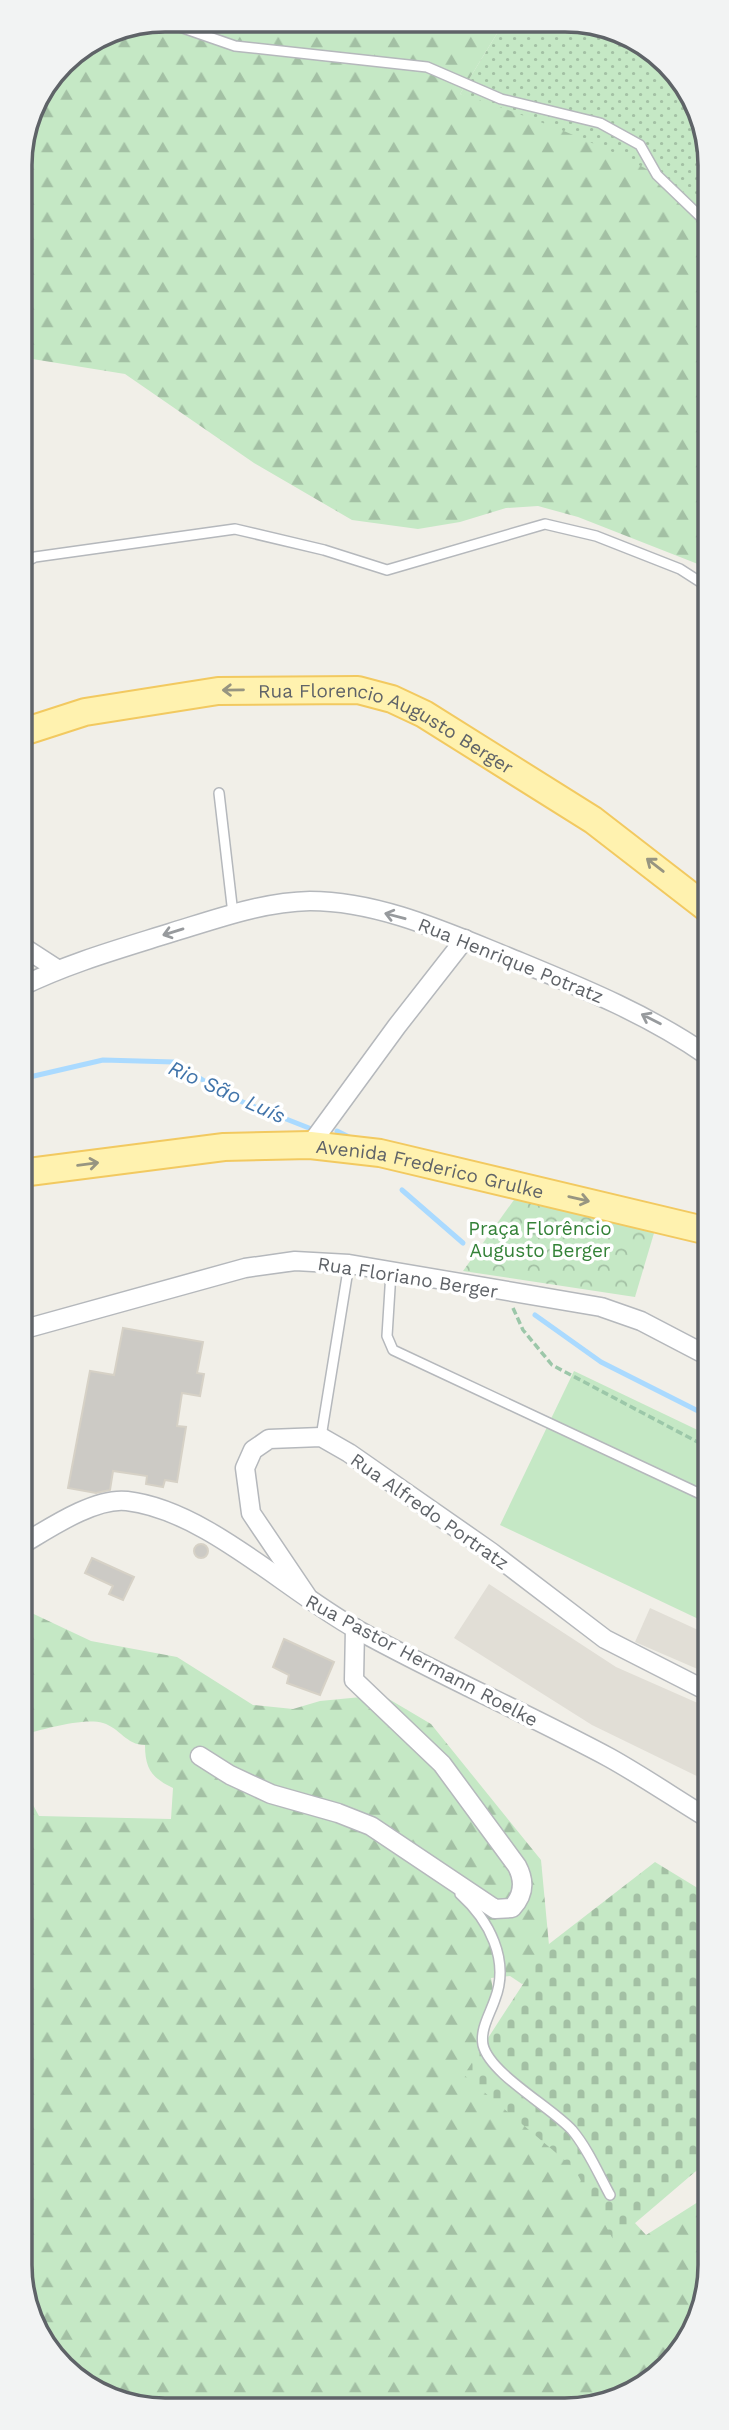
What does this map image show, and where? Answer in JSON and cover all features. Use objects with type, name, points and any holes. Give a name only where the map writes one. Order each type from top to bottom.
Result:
[{"type":"main road","name":"Rua Florencio Augusto Berger","points":[[32,729],[85,712],[218,691],[358,690],[392,699],[452,731],[528,782],[593,820],[698,901]]},
{"type":"main road","name":"Avenida Frederico Grulke","points":[[32,1171],[224,1147],[310,1145],[380,1153],[697,1229]]},
{"type":"street","name":"Rua Henrique Potratz","points":[[32,981],[57,969],[279,902],[349,904],[436,927],[465,939],[633,1010],[661,1024],[698,1049]]},
{"type":"street","points":[[310,1145],[465,939]]},
{"type":"street","points":[[32,953],[57,969]]},
{"type":"street","name":"Rua Floriano Berger","points":[[32,1327],[245,1268],[295,1261],[349,1264],[618,1312],[697,1351]]},
{"type":"street","points":[[310,1602],[251,1513],[245,1468],[253,1450],[269,1439],[321,1437]]},
{"type":"street","name":"Rua Alfredo Portratz","points":[[321,1437],[384,1474],[605,1639],[697,1686]]},
{"type":"street","name":"Rua Pastor Hermann Roelke","points":[[32,1539],[94,1505],[123,1500],[151,1505],[181,1515],[257,1563],[310,1602],[355,1628],[447,1678],[610,1758],[697,1812]]},
{"type":"street","points":[[200,1756],[230,1775],[271,1794],[338,1813],[370,1826],[495,1909],[512,1908],[520,1899],[522,1884],[517,1866],[442,1764],[354,1680],[355,1628]]},
{"type":"lane","points":[[195,32],[235,46],[427,67],[501,99],[600,123],[640,145],[657,175],[698,214]]},
{"type":"lane","points":[[32,559],[235,529],[324,550],[387,570],[545,524],[620,546],[680,569],[698,580]]},
{"type":"lane","points":[[219,793],[233,914]]},
{"type":"lane","points":[[321,1437],[349,1264]]},
{"type":"lane","points":[[391,1272],[387,1336],[393,1350],[697,1493]]},
{"type":"lane","points":[[426,1862],[483,1918],[496,1946],[500,1981],[482,2032],[488,2057],[571,2129],[583,2143],[610,2195]]},
{"type":"path","points":[[506,1291],[523,1330],[552,1365],[697,1442]]},
{"type":"shaded area","points":[[489,1584],[616,1667],[697,1703],[697,1776],[592,1725],[454,1638]]},
{"type":"shaded area","points":[[650,1608],[697,1630],[697,1669],[635,1642]]},
{"type":"green space","points":[[498,32],[590,34],[631,49],[664,77],[684,106],[695,139],[698,206],[460,94]]},
{"type":"green space","points":[[498,32],[460,94],[555,127],[631,161],[665,179],[698,205],[698,564],[578,517],[538,506],[506,508],[460,522],[418,529],[352,520],[254,463],[125,374],[32,359],[33,147],[45,106],[59,84],[77,65],[98,49],[130,36],[147,33]]},
{"type":"green space","name":"Praça Florêncio Augusto Berger","points":[[521,1190],[657,1223],[635,1297],[463,1271]]},
{"type":"green space","points":[[574,1371],[697,1430],[697,1618],[500,1525]]},
{"type":"green space","points":[[32,1613],[91,1641],[177,1657],[253,1705],[293,1709],[320,1701],[382,1695],[431,1724],[541,1860],[550,1956],[537,1978],[522,1984],[510,1976],[491,1978],[496,2009],[481,2055],[646,2235],[697,2203],[695,2291],[680,2332],[658,2359],[631,2381],[582,2397],[165,2398],[139,2396],[114,2388],[98,2381],[71,2359],[45,2324],[34,2291],[32,2274],[32,1789],[33,1805],[39,1816],[171,1819],[173,1788],[151,1772],[146,1760],[145,1745],[133,1742],[103,1723],[85,1722],[32,1732]]},
{"type":"green space","points":[[655,1862],[697,1888],[697,2170],[614,2241],[574,2168],[464,2075],[549,1944]]},
{"type":"building","points":[[123,1328],[203,1342],[197,1373],[204,1374],[200,1396],[182,1393],[177,1426],[186,1427],[177,1482],[165,1480],[163,1487],[146,1484],[147,1476],[113,1471],[110,1490],[96,1493],[68,1488],[90,1371],[114,1375]]},
{"type":"building","points":[[201,1544],[206,1546],[206,1556],[201,1558],[196,1556],[194,1551],[196,1546]]},
{"type":"building","points":[[92,1558],[134,1577],[123,1600],[109,1594],[113,1586],[85,1573]]},
{"type":"building","points":[[284,1639],[334,1662],[320,1695],[287,1683],[289,1675],[273,1667]]},
{"type":"waterway","name":"Rio São Luís","points":[[32,1076],[103,1060],[174,1062],[230,1097],[309,1128]]},
{"type":"waterway","name":"Rio São Luís","points":[[337,1131],[353,1139]]},
{"type":"waterway","name":"Rio São Luís","points":[[402,1190],[463,1243]]},
{"type":"waterway","name":"Rio São Luís","points":[[535,1315],[601,1362],[697,1411]]}]
